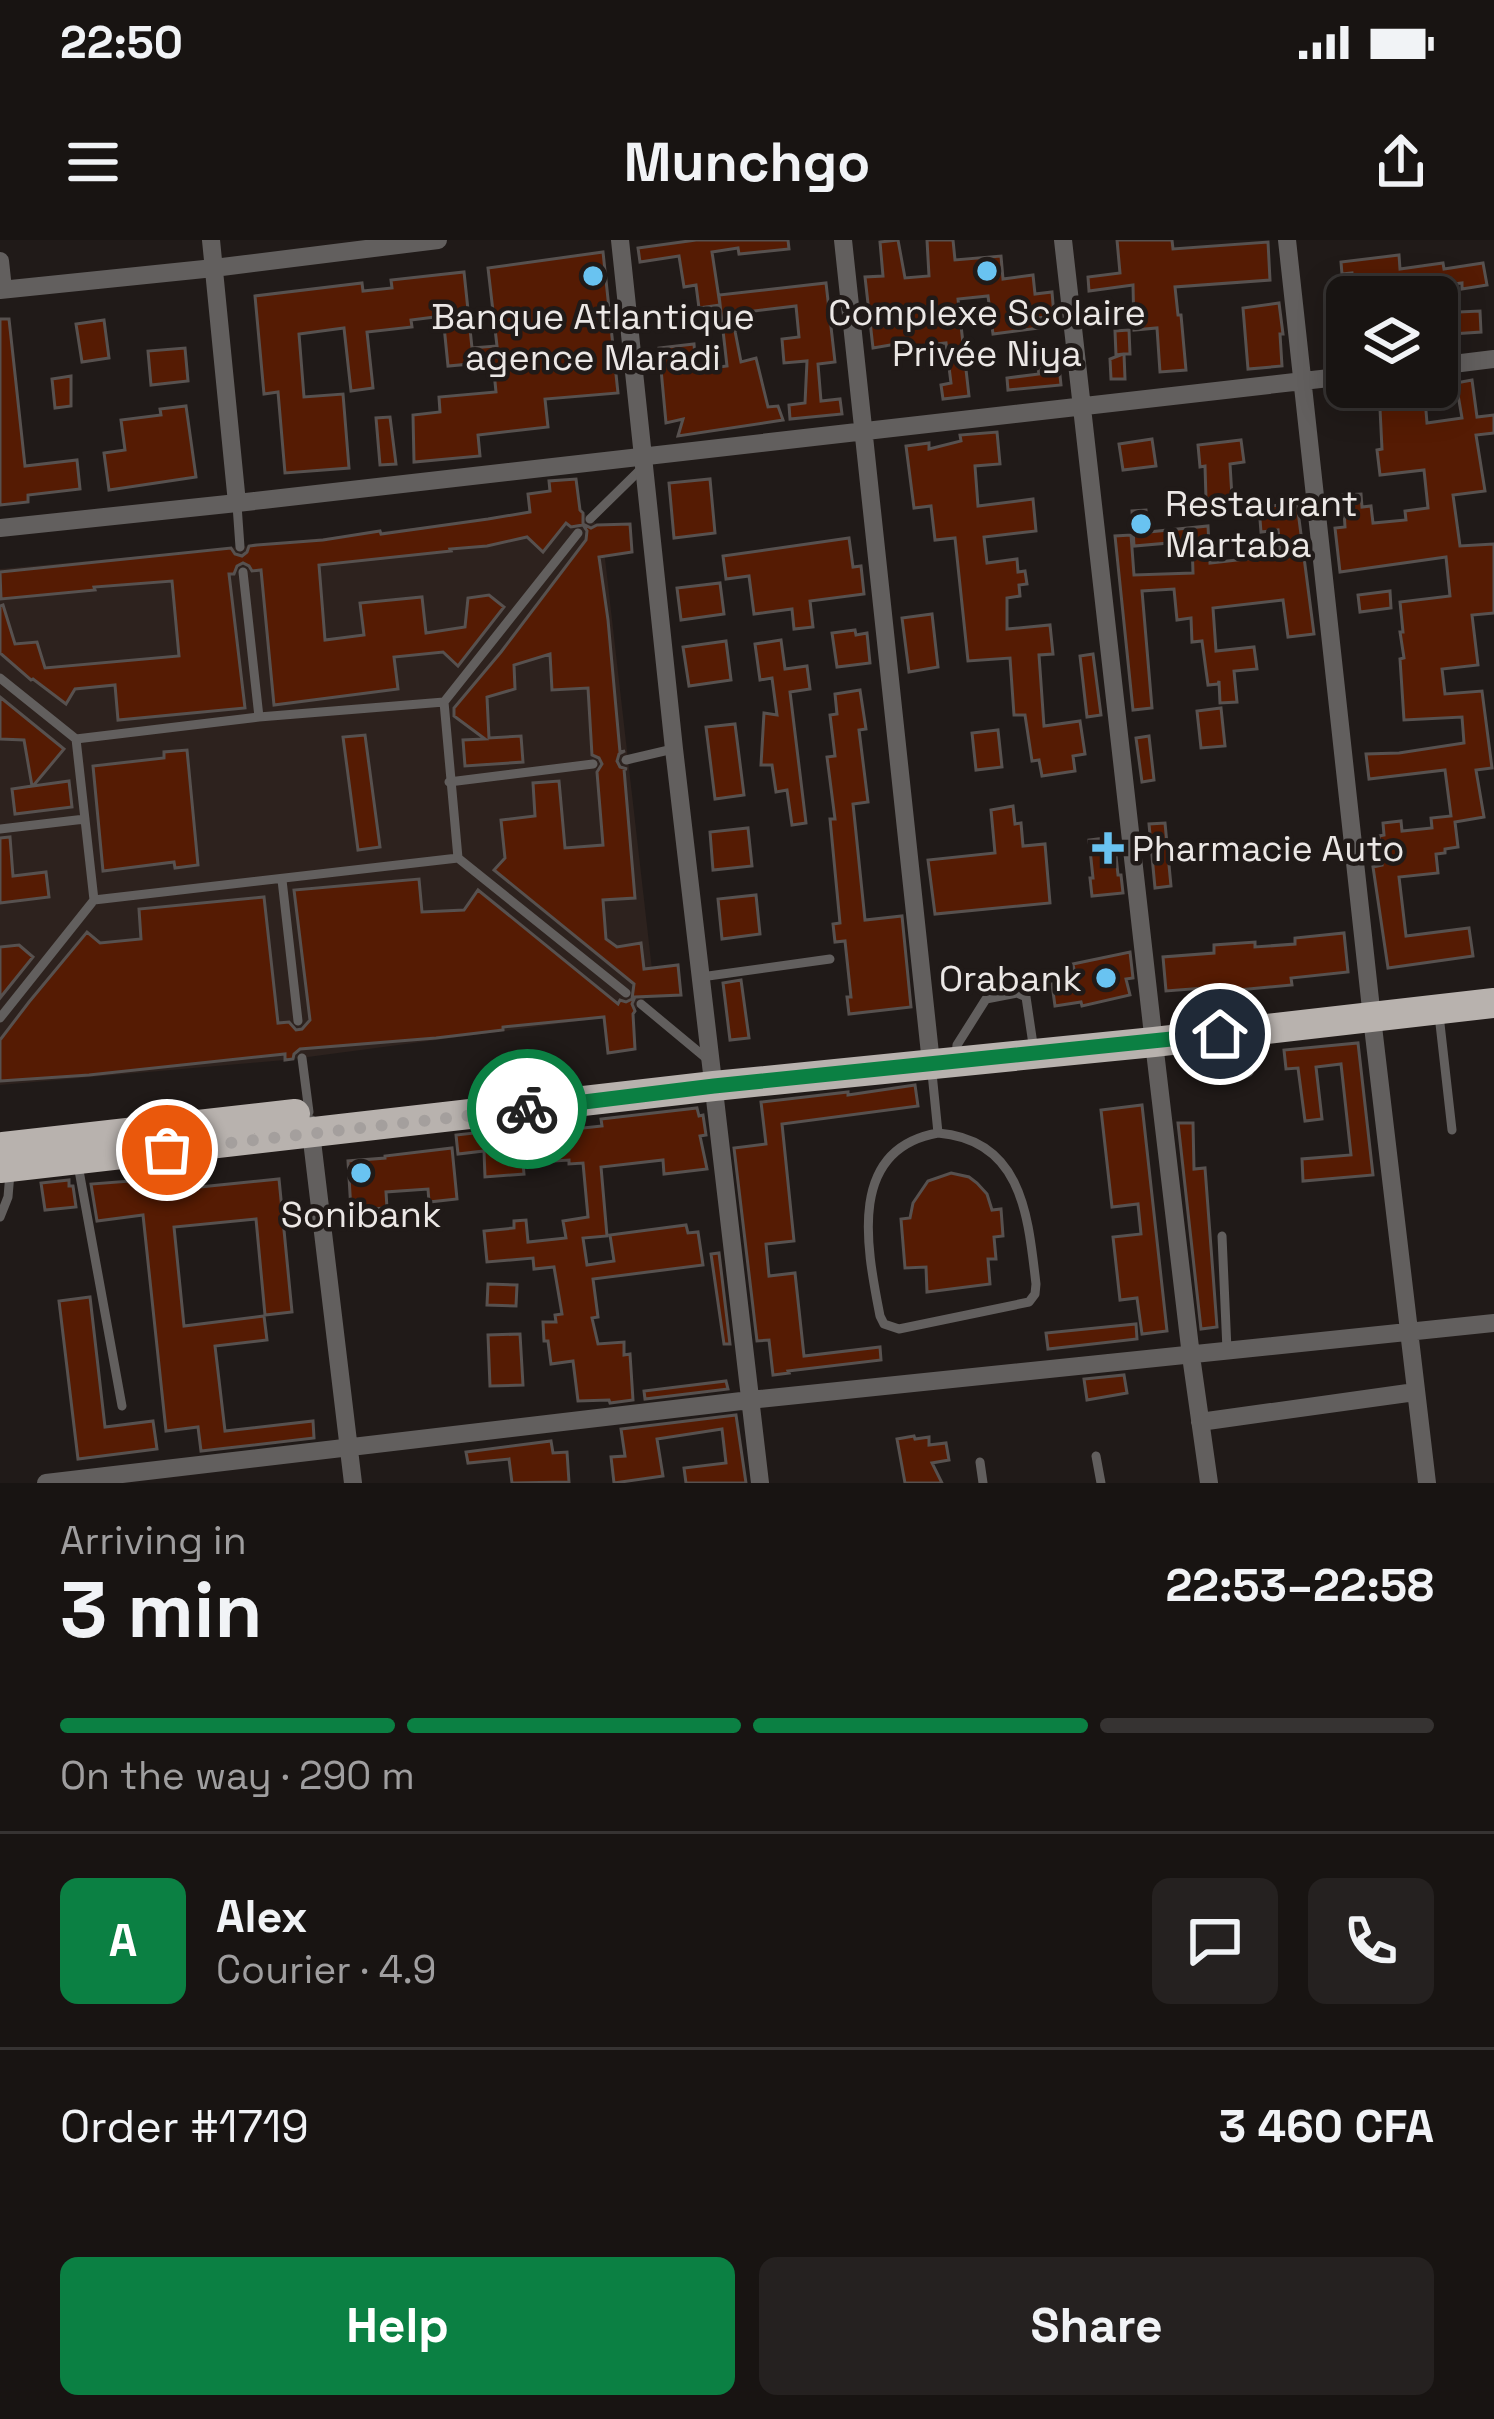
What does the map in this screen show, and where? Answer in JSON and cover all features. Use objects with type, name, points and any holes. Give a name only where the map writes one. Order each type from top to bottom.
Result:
[{"type":"highway","points":[[4,1161],[716,1076],[1371,1009],[1494,986]]},
{"type":"highway","points":[[1371,1009],[1438,1010],[1494,1003]]},
{"type":"highway","points":[[1153,1034],[1186,1038],[1253,1022]]},
{"type":"highway","points":[[4,1161],[77,1160],[310,1122]]},
{"type":"street","points":[[211,240],[237,503]]},
{"type":"street","points":[[0,261],[2,289],[437,240]]},
{"type":"street","points":[[620,240],[760,1483]]},
{"type":"street","points":[[843,240],[862,430],[943,1054]]},
{"type":"street","points":[[1063,240],[1209,1483]]},
{"type":"street","points":[[1287,240],[1427,1483]]},
{"type":"street","points":[[1458,363],[1494,359]]},
{"type":"street","points":[[0,528],[644,460],[862,430],[1326,379]]},
{"type":"street","points":[[310,1122],[353,1483]]},
{"type":"street","points":[[46,1483],[132,1478],[751,1400],[1494,1323]]},
{"type":"street","points":[[1200,1422],[1415,1392]]},
{"type":"lane","points":[[590,518],[644,460]]},
{"type":"lane","points":[[237,503],[240,547]]},
{"type":"lane","points":[[578,533],[444,702],[449,782],[458,858],[626,993]]},
{"type":"lane","points":[[243,572],[260,717]]},
{"type":"lane","points":[[0,678],[76,739],[94,900],[0,1018]]},
{"type":"lane","points":[[76,739],[444,702]]},
{"type":"lane","points":[[626,760],[674,748]]},
{"type":"lane","points":[[449,782],[593,764]]},
{"type":"lane","points":[[0,829],[85,819]]},
{"type":"lane","points":[[94,900],[458,858]]},
{"type":"lane","points":[[282,880],[298,1021]]},
{"type":"lane","points":[[700,977],[830,959]]},
{"type":"lane","points":[[938,1133],[943,1054],[986,999],[1017,993],[1026,997],[1034,1045]]},
{"type":"lane","points":[[641,1004],[716,1076]]},
{"type":"lane","points":[[1438,1010],[1452,1130]]},
{"type":"lane","points":[[1186,1038],[1215,1080],[1237,1077],[1249,1072],[1254,1058],[1253,1022]]},
{"type":"lane","points":[[302,1058],[310,1122]]},
{"type":"lane","points":[[938,1133],[964,1137],[988,1150],[1017,1186],[1030,1233],[1035,1294],[1029,1302],[899,1329],[884,1324],[880,1316],[868,1198],[875,1175],[891,1154],[912,1140],[938,1133]]},
{"type":"lane","points":[[77,1160],[122,1406]]},
{"type":"lane","points":[[0,1217],[8,1197],[4,1161]]},
{"type":"lane","points":[[1222,1236],[1227,1352]]},
{"type":"lane","points":[[1096,1456],[1100,1483]]},
{"type":"lane","points":[[980,1462],[983,1483]]},
{"type":"shaded area","points":[[580,510],[602,532],[654,987],[632,1014],[285,1060],[0,1085],[0,569]]},
{"type":"building","points":[[696,240],[788,240],[789,249],[712,252],[720,305],[699,308],[696,285],[684,287],[679,256],[640,262],[638,248]]},
{"type":"building","points":[[898,240],[905,278],[929,276],[927,240],[953,240],[955,260],[1001,256],[1003,279],[1033,275],[1035,294],[1052,292],[1054,316],[1037,318],[1039,328],[993,334],[988,296],[958,299],[969,396],[943,399],[941,385],[951,383],[946,343],[918,346],[919,350],[903,351],[902,343],[873,348],[865,277],[883,276],[880,242]]},
{"type":"building","points":[[1117,240],[1172,240],[1173,249],[1268,242],[1270,280],[1175,287],[1186,370],[1160,372],[1157,328],[1134,330],[1133,285],[1089,291],[1088,277],[1120,273]]},
{"type":"building","points":[[603,252],[618,393],[545,399],[548,427],[478,435],[480,456],[414,462],[413,415],[440,412],[439,397],[496,392],[493,362],[448,366],[443,316],[411,320],[412,327],[367,332],[373,388],[351,391],[344,328],[299,334],[304,397],[343,394],[349,468],[285,473],[278,392],[264,394],[255,296],[362,283],[363,291],[392,288],[391,280],[464,272],[472,348],[497,346],[488,268]]},
{"type":"building","points":[[1399,255],[1400,269],[1483,263],[1487,285],[1462,289],[1458,276],[1352,276],[1342,274],[1341,262]]},
{"type":"building","points":[[826,283],[835,362],[818,364],[821,401],[840,399],[842,414],[790,419],[789,405],[805,403],[807,361],[784,363],[782,339],[799,337],[796,306],[738,313],[740,330],[735,331],[741,362],[756,358],[768,407],[778,406],[783,420],[678,436],[683,419],[666,423],[659,348],[694,344],[696,370],[727,366],[719,295]]},
{"type":"building","points":[[1279,303],[1282,366],[1248,369],[1243,308]]},
{"type":"building","points":[[1480,311],[1481,332],[1458,334],[1458,312]]},
{"type":"building","points":[[0,319],[9,319],[25,466],[77,460],[80,489],[28,495],[28,502],[0,505]]},
{"type":"building","points":[[104,320],[109,358],[82,362],[76,324]]},
{"type":"building","points":[[1129,330],[1125,379],[1111,379],[1110,359],[1123,354],[1116,355],[1115,331]]},
{"type":"building","points":[[185,348],[188,381],[151,385],[148,351]]},
{"type":"building","points":[[1059,366],[1061,385],[1008,390],[1007,378]]},
{"type":"building","points":[[71,376],[71,406],[55,408],[52,379]]},
{"type":"building","points":[[1472,380],[1477,417],[1494,415],[1494,433],[1476,435],[1485,491],[1453,495],[1460,546],[1494,544],[1494,613],[1472,615],[1478,665],[1442,669],[1445,694],[1482,691],[1492,768],[1476,770],[1484,817],[1455,822],[1458,847],[1436,854],[1438,873],[1399,877],[1406,936],[1469,928],[1473,956],[1388,968],[1373,867],[1382,865],[1379,836],[1384,835],[1383,823],[1401,821],[1402,831],[1432,828],[1431,818],[1451,816],[1445,770],[1369,779],[1366,754],[1464,743],[1462,717],[1404,720],[1400,602],[1450,596],[1446,557],[1340,572],[1335,528],[1345,527],[1343,495],[1361,494],[1362,507],[1371,506],[1373,523],[1406,520],[1405,511],[1428,508],[1424,470],[1380,475],[1380,409],[1426,408],[1427,423],[1462,418],[1458,383]]},
{"type":"building","points":[[186,406],[196,477],[109,490],[104,453],[125,450],[121,420]]},
{"type":"building","points":[[390,417],[396,464],[380,465],[376,418]]},
{"type":"building","points":[[997,432],[1000,464],[975,466],[978,506],[1033,499],[1036,531],[984,537],[987,563],[1017,559],[1018,572],[1025,571],[1027,584],[1019,585],[1020,596],[1007,598],[1007,629],[1050,625],[1053,654],[1039,655],[1044,726],[1080,721],[1085,754],[1073,756],[1075,771],[1042,776],[1039,760],[1032,761],[1025,715],[1014,715],[1010,658],[968,661],[955,538],[935,540],[931,506],[914,508],[906,446],[929,443],[929,449],[961,441],[960,435]]},
{"type":"building","points":[[1152,439],[1156,466],[1123,470],[1119,444]]},
{"type":"building","points":[[1241,440],[1244,462],[1230,464],[1232,497],[1206,499],[1205,466],[1200,467],[1198,445]]},
{"type":"building","points":[[576,479],[583,524],[591,528],[630,524],[632,552],[599,557],[620,752],[625,751],[617,761],[627,769],[635,898],[603,900],[606,939],[617,947],[641,943],[644,969],[678,965],[681,995],[635,997],[635,1049],[608,1053],[604,1017],[300,1049],[293,1059],[285,1060],[285,1054],[0,1081],[0,1040],[29,1002],[87,932],[100,943],[141,939],[139,909],[264,897],[278,1023],[289,1022],[296,1030],[310,1020],[294,890],[419,879],[422,912],[464,910],[478,890],[618,1004],[632,999],[634,984],[494,870],[505,858],[501,820],[535,816],[533,783],[559,781],[565,848],[603,845],[597,772],[602,764],[592,755],[588,688],[552,690],[550,654],[514,665],[515,689],[487,697],[489,738],[521,736],[523,762],[465,766],[463,740],[485,739],[454,716],[454,708],[586,540],[583,525],[566,523],[543,552],[527,537],[451,551],[319,565],[325,640],[364,635],[360,603],[422,597],[426,633],[465,627],[468,598],[489,595],[504,607],[458,666],[443,652],[394,657],[398,689],[274,705],[261,570],[252,571],[243,563],[229,574],[245,708],[118,720],[115,685],[75,689],[66,704],[0,653],[3,605],[15,644],[37,642],[45,668],[179,656],[172,581],[1,599],[0,572],[231,548],[242,556],[249,546],[488,519],[530,512],[528,494],[550,491],[549,481]]},
{"type":"building","points":[[710,479],[715,533],[674,538],[669,483]]},
{"type":"building","points":[[1296,496],[1314,634],[1288,637],[1283,600],[1213,608],[1216,651],[1254,647],[1257,669],[1234,671],[1237,702],[1220,703],[1219,681],[1208,685],[1202,641],[1192,642],[1191,618],[1177,620],[1174,589],[1142,591],[1152,708],[1133,710],[1115,536],[1131,535],[1134,575],[1193,573],[1192,541],[1134,546],[1132,511],[1146,510],[1148,532],[1208,526],[1210,563],[1281,555],[1278,530],[1261,532],[1259,507],[1281,505],[1280,498]]},
{"type":"building","points":[[849,538],[853,567],[861,566],[864,594],[810,601],[813,627],[794,629],[792,609],[754,614],[749,576],[726,579],[723,556]]},
{"type":"building","points":[[720,583],[724,614],[681,620],[677,588]]},
{"type":"building","points":[[1390,591],[1391,608],[1360,612],[1358,595]]},
{"type":"building","points":[[932,614],[938,667],[909,672],[902,618]]},
{"type":"building","points":[[855,630],[856,635],[867,633],[870,663],[837,667],[832,633]]},
{"type":"building","points":[[781,640],[785,669],[807,666],[810,689],[790,692],[806,823],[792,825],[787,790],[776,792],[772,765],[761,765],[764,713],[777,715],[772,678],[760,680],[755,644]]},
{"type":"building","points":[[726,641],[731,680],[689,686],[683,647]]},
{"type":"building","points":[[1093,654],[1101,715],[1087,717],[1080,656]]},
{"type":"building","points":[[860,690],[866,729],[859,730],[868,802],[853,804],[865,920],[902,916],[911,1007],[849,1014],[845,941],[835,942],[833,924],[840,923],[827,757],[835,756],[830,715],[837,714],[835,694]]},
{"type":"building","points":[[0,697],[64,749],[33,786],[69,781],[72,807],[15,814],[12,789],[32,786],[24,740],[0,739]]},
{"type":"building","points":[[1221,708],[1225,746],[1201,748],[1197,711]]},
{"type":"building","points":[[735,724],[744,795],[715,799],[706,727]]},
{"type":"building","points":[[998,730],[1002,767],[976,770],[972,733]]},
{"type":"building","points":[[365,735],[380,847],[358,850],[343,737]]},
{"type":"building","points":[[1149,736],[1154,780],[1142,782],[1136,738]]},
{"type":"building","points":[[187,750],[198,865],[175,868],[174,862],[103,871],[93,766],[164,758],[164,752]]},
{"type":"building","points":[[1013,806],[1015,824],[1021,823],[1023,846],[1045,844],[1050,903],[935,914],[928,860],[995,853],[991,810]]},
{"type":"building","points":[[1165,823],[1171,886],[1155,888],[1149,824]]},
{"type":"building","points":[[748,828],[752,866],[713,870],[710,832]]},
{"type":"building","points":[[10,837],[13,876],[46,872],[49,897],[0,903],[0,838]]},
{"type":"building","points":[[1114,837],[1123,893],[1092,896],[1089,840]]},
{"type":"building","points":[[756,895],[760,934],[722,939],[718,899]]},
{"type":"building","points":[[1344,933],[1348,972],[1291,978],[1292,985],[1166,991],[1163,957],[1214,953],[1214,945],[1295,944],[1295,938]]},
{"type":"building","points":[[19,945],[33,957],[0,998],[0,947]]},
{"type":"building","points":[[1130,952],[1133,978],[1126,979],[1130,995],[1082,1006],[1081,1002],[1055,1006],[1052,984],[1076,980],[1073,964]]},
{"type":"building","points":[[741,980],[749,1038],[730,1040],[723,983]]},
{"type":"building","points":[[1358,1043],[1373,1175],[1303,1181],[1302,1159],[1351,1155],[1341,1064],[1316,1067],[1322,1119],[1305,1121],[1298,1068],[1286,1069],[1284,1050]]},
{"type":"building","points":[[915,1085],[918,1106],[782,1124],[794,1241],[766,1244],[769,1276],[795,1273],[804,1356],[880,1347],[881,1360],[773,1375],[769,1340],[757,1341],[734,1148],[766,1144],[761,1102]]},
{"type":"building","points":[[1142,1105],[1167,1331],[1142,1334],[1137,1298],[1120,1300],[1113,1237],[1141,1234],[1138,1204],[1112,1207],[1101,1110]]},
{"type":"building","points":[[697,1108],[699,1116],[703,1115],[706,1135],[700,1136],[707,1169],[664,1174],[663,1160],[601,1167],[607,1236],[583,1238],[587,1265],[614,1261],[610,1235],[686,1225],[688,1233],[698,1232],[703,1265],[593,1279],[598,1317],[592,1318],[598,1344],[624,1342],[624,1355],[630,1354],[633,1400],[578,1401],[573,1361],[551,1364],[548,1341],[544,1341],[543,1322],[556,1322],[555,1315],[562,1314],[554,1267],[534,1269],[533,1258],[487,1262],[484,1231],[514,1228],[514,1221],[526,1220],[528,1242],[566,1238],[563,1221],[588,1217],[583,1163],[523,1163],[524,1174],[485,1177],[484,1151],[458,1154],[456,1135],[563,1123],[564,1130],[602,1126],[601,1119]]},
{"type":"building","points":[[1178,1123],[1193,1123],[1194,1169],[1205,1168],[1217,1327],[1201,1329]]},
{"type":"building","points":[[452,1148],[457,1199],[429,1202],[428,1189],[386,1192],[387,1208],[351,1210],[348,1161]]},
{"type":"building","points":[[951,1173],[969,1177],[987,1194],[992,1210],[1001,1209],[1003,1236],[994,1237],[996,1259],[988,1259],[990,1284],[927,1292],[926,1267],[905,1268],[901,1219],[910,1218],[913,1203],[928,1181]]},
{"type":"building","points":[[169,1178],[170,1190],[279,1179],[292,1312],[265,1315],[256,1219],[174,1227],[184,1326],[264,1316],[267,1340],[215,1346],[225,1431],[313,1421],[314,1438],[201,1451],[198,1427],[166,1431],[143,1215],[97,1221],[91,1184]]},
{"type":"building","points":[[69,1180],[76,1207],[45,1210],[41,1183]]},
{"type":"building","points":[[719,1253],[730,1344],[724,1344],[711,1254]]},
{"type":"building","points":[[488,1284],[517,1285],[516,1306],[487,1305]]},
{"type":"building","points":[[90,1297],[105,1427],[153,1421],[157,1449],[78,1459],[59,1301]]},
{"type":"building","points":[[1136,1324],[1137,1339],[1048,1349],[1046,1333]]},
{"type":"building","points":[[520,1334],[523,1385],[490,1386],[488,1335]]},
{"type":"building","points":[[1124,1375],[1127,1393],[1087,1400],[1084,1379]]},
{"type":"building","points":[[726,1381],[728,1389],[645,1399],[644,1391]]},
{"type":"building","points":[[736,1415],[746,1483],[686,1483],[684,1468],[726,1463],[722,1429],[657,1439],[663,1476],[614,1483],[611,1457],[625,1456],[621,1429]]},
{"type":"building","points":[[929,1437],[929,1445],[946,1443],[949,1460],[932,1463],[942,1483],[905,1483],[897,1439]]},
{"type":"building","points":[[551,1441],[553,1453],[567,1452],[569,1482],[512,1483],[509,1459],[468,1463],[466,1452]]},
{"type":"way so far","points":[[167,1150],[527,1109]]},
{"type":"place","name":"Complexe Scolaire Privée Niya","points":[[987,271]]},
{"type":"place","name":"Banque Atlantique agence Maradi","points":[[593,276]]},
{"type":"place","name":"Restaurant Martaba","points":[[1141,524]]},
{"type":"place","name":"Pharmacie Auto","points":[[1108,848]]},
{"type":"place","name":"Orabank","points":[[1106,978]]},
{"type":"place","name":"Sonibank","points":[[361,1173]]},
{"type":"route","points":[[527,1109],[1220,1034]]}]
